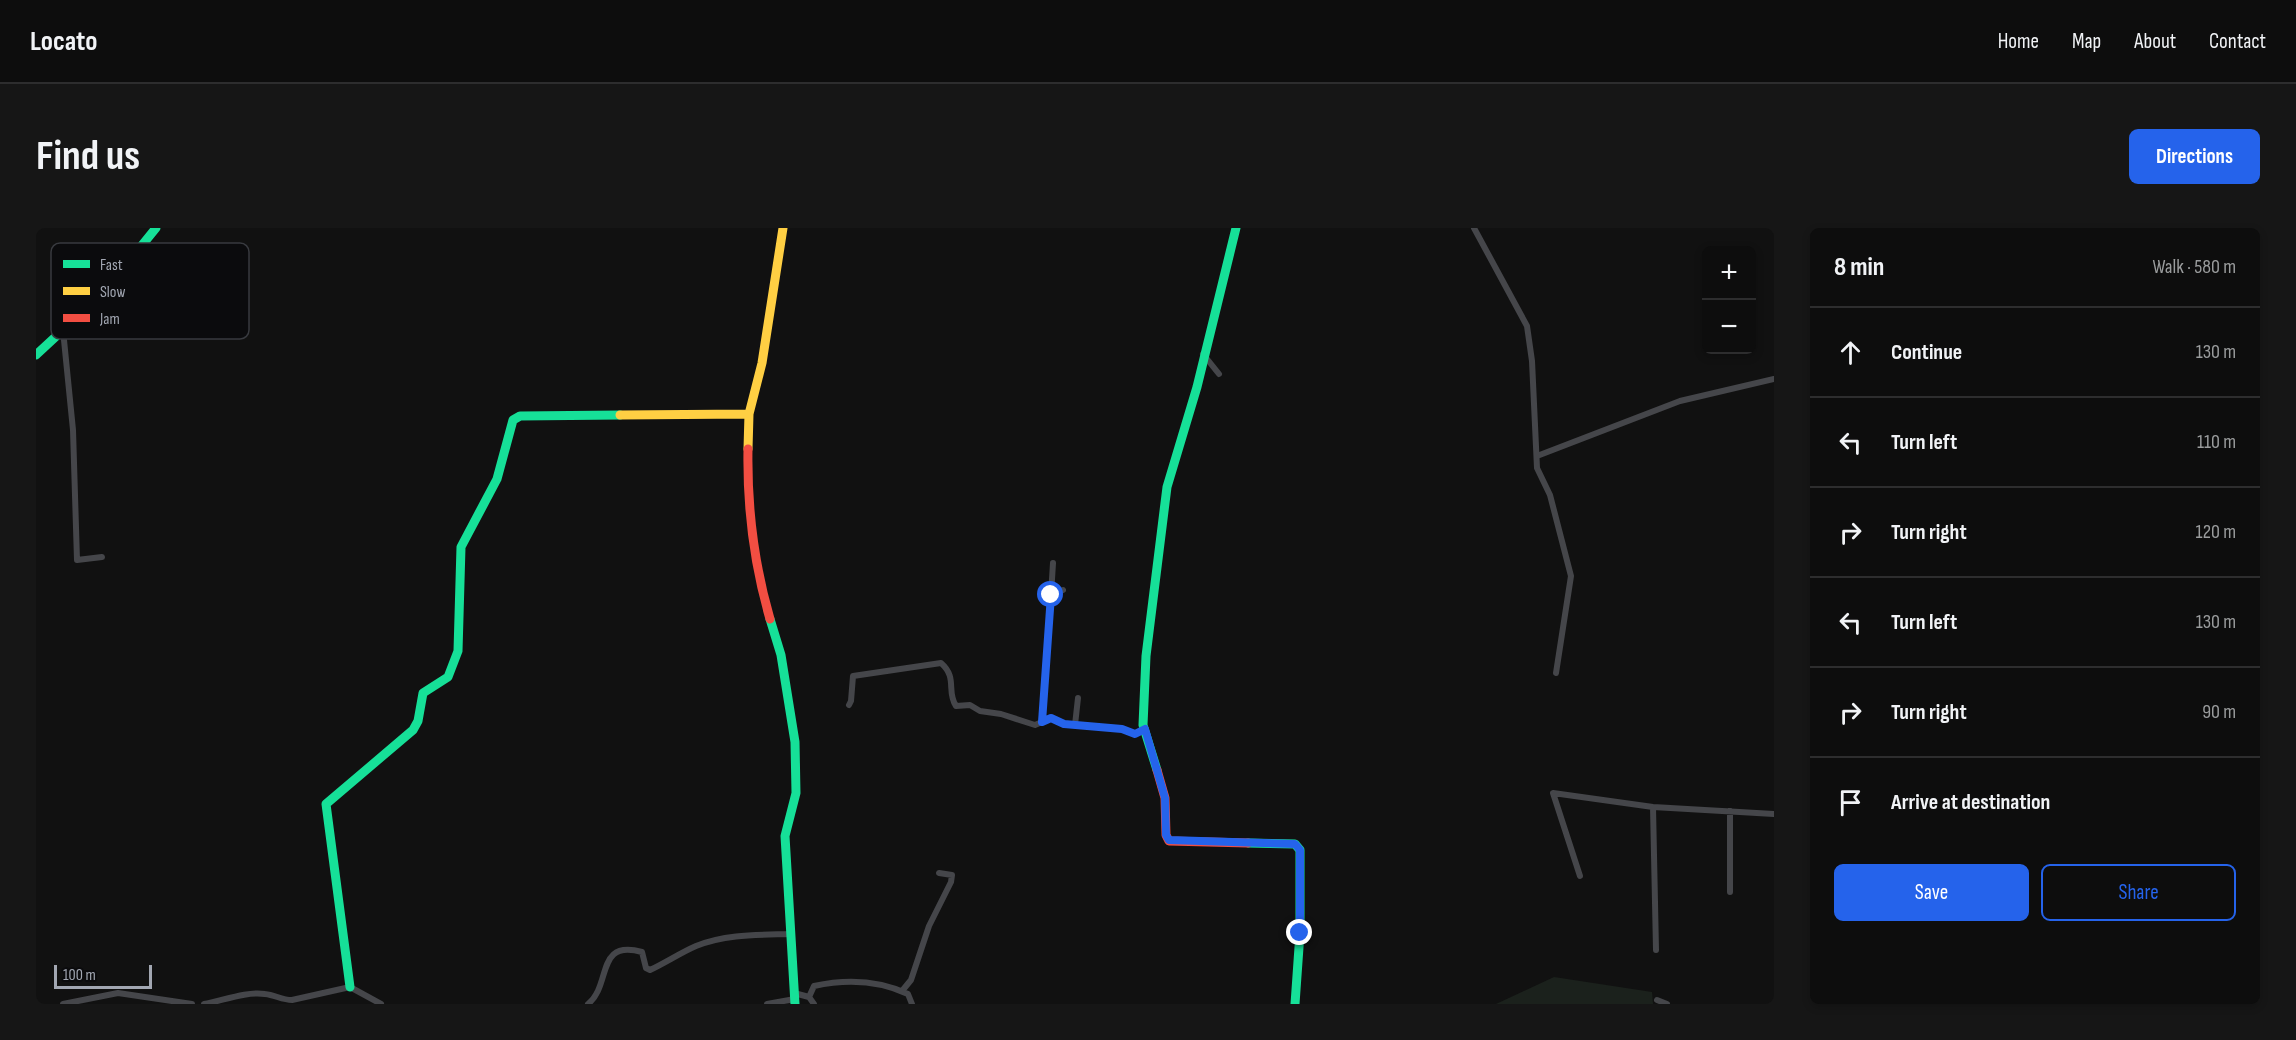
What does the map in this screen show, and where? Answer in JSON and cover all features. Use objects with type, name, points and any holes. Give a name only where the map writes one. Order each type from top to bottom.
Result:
[{"type":"street","points":[[144,243],[156,228]]},
{"type":"street","points":[[783,228],[762,363],[749,414],[747,500],[762,591],[781,655],[795,742],[796,793],[785,836],[795,999]]},
{"type":"street","points":[[1236,228],[1203,354],[1197,387],[1167,487],[1146,656],[1142,719],[1165,798],[1166,835],[1169,840],[1295,844],[1300,850],[1300,933],[1295,1004]]},
{"type":"street","points":[[1474,228],[1527,326],[1532,361],[1533,430],[1538,456],[1537,468],[1550,495],[1571,576],[1556,673]]},
{"type":"street","points":[[36,355],[53,339]]},
{"type":"street","points":[[64,339],[73,430],[77,560],[102,557]]},
{"type":"street","points":[[1203,354],[1219,374]]},
{"type":"street","points":[[1538,456],[1680,401],[1774,379]]},
{"type":"street","points":[[350,987],[326,804],[404,738],[418,721],[423,693],[448,677],[461,638],[461,547],[497,479],[513,420],[520,416],[749,414]]},
{"type":"street","points":[[1042,722],[1053,563]]},
{"type":"street","points":[[1051,595],[1063,590]]},
{"type":"street","points":[[849,705],[853,676],[941,663],[952,680],[953,702],[956,706],[970,705],[980,711],[1001,714],[1035,725],[1051,718],[1064,724],[1122,729],[1135,734],[1145,729]]},
{"type":"street","points":[[1075,725],[1078,698]]},
{"type":"street","points":[[1580,876],[1553,793],[1653,807],[1774,814]]},
{"type":"street","points":[[1653,807],[1656,950]]},
{"type":"street","points":[[1730,811],[1730,892]]},
{"type":"street","points":[[902,991],[911,981],[929,926],[951,882],[952,875],[939,873]]},
{"type":"street","points":[[588,1004],[596,992],[609,957],[620,950],[642,951],[646,968],[650,970],[697,946],[720,939],[747,935],[790,934]]},
{"type":"street","points":[[809,997],[814,986],[840,980],[889,985],[908,994],[912,1004]]},
{"type":"street","points":[[204,1004],[252,994],[265,994],[292,1000],[350,987],[381,1004]]},
{"type":"street","points":[[63,1004],[118,993],[192,1004]]},
{"type":"street","points":[[767,1004],[809,997]]},
{"type":"street","points":[[809,997],[814,1004]]},
{"type":"street","points":[[1657,1000],[1667,1004]]},
{"type":"shaded area","points":[[1554,977],[1652,992],[1653,1004],[1496,1004]]},
{"type":"traffic: fast","points":[[144,243],[156,228]]},
{"type":"traffic: fast","points":[[1157,770],[1143,725],[1146,656],[1167,487],[1197,387],[1236,228]]},
{"type":"traffic: fast","points":[[36,355],[53,339]]},
{"type":"traffic: fast","points":[[350,987],[326,804],[413,730],[418,721],[423,693],[448,677],[458,651],[461,547],[497,479],[513,420],[520,416],[620,415]]},
{"type":"traffic: fast","points":[[770,619],[781,655],[795,742],[796,793],[785,836],[795,1004]]},
{"type":"traffic: fast","points":[[1248,843],[1295,844],[1300,850],[1300,933],[1295,1004]]},
{"type":"traffic: slow","points":[[748,449],[749,414],[762,363],[783,228]]},
{"type":"traffic: slow","points":[[620,415],[749,414]]},
{"type":"traffic: jam","points":[[748,449],[753,535],[770,619]]},
{"type":"traffic: jam","points":[[1157,770],[1165,798],[1166,835],[1169,841],[1248,843]]},
{"type":"route","points":[[1051,595],[1046,636],[1042,722],[1051,718],[1064,724],[1122,729],[1135,734],[1145,729],[1165,798],[1166,835],[1169,840],[1295,844],[1300,850],[1300,933]]}]
